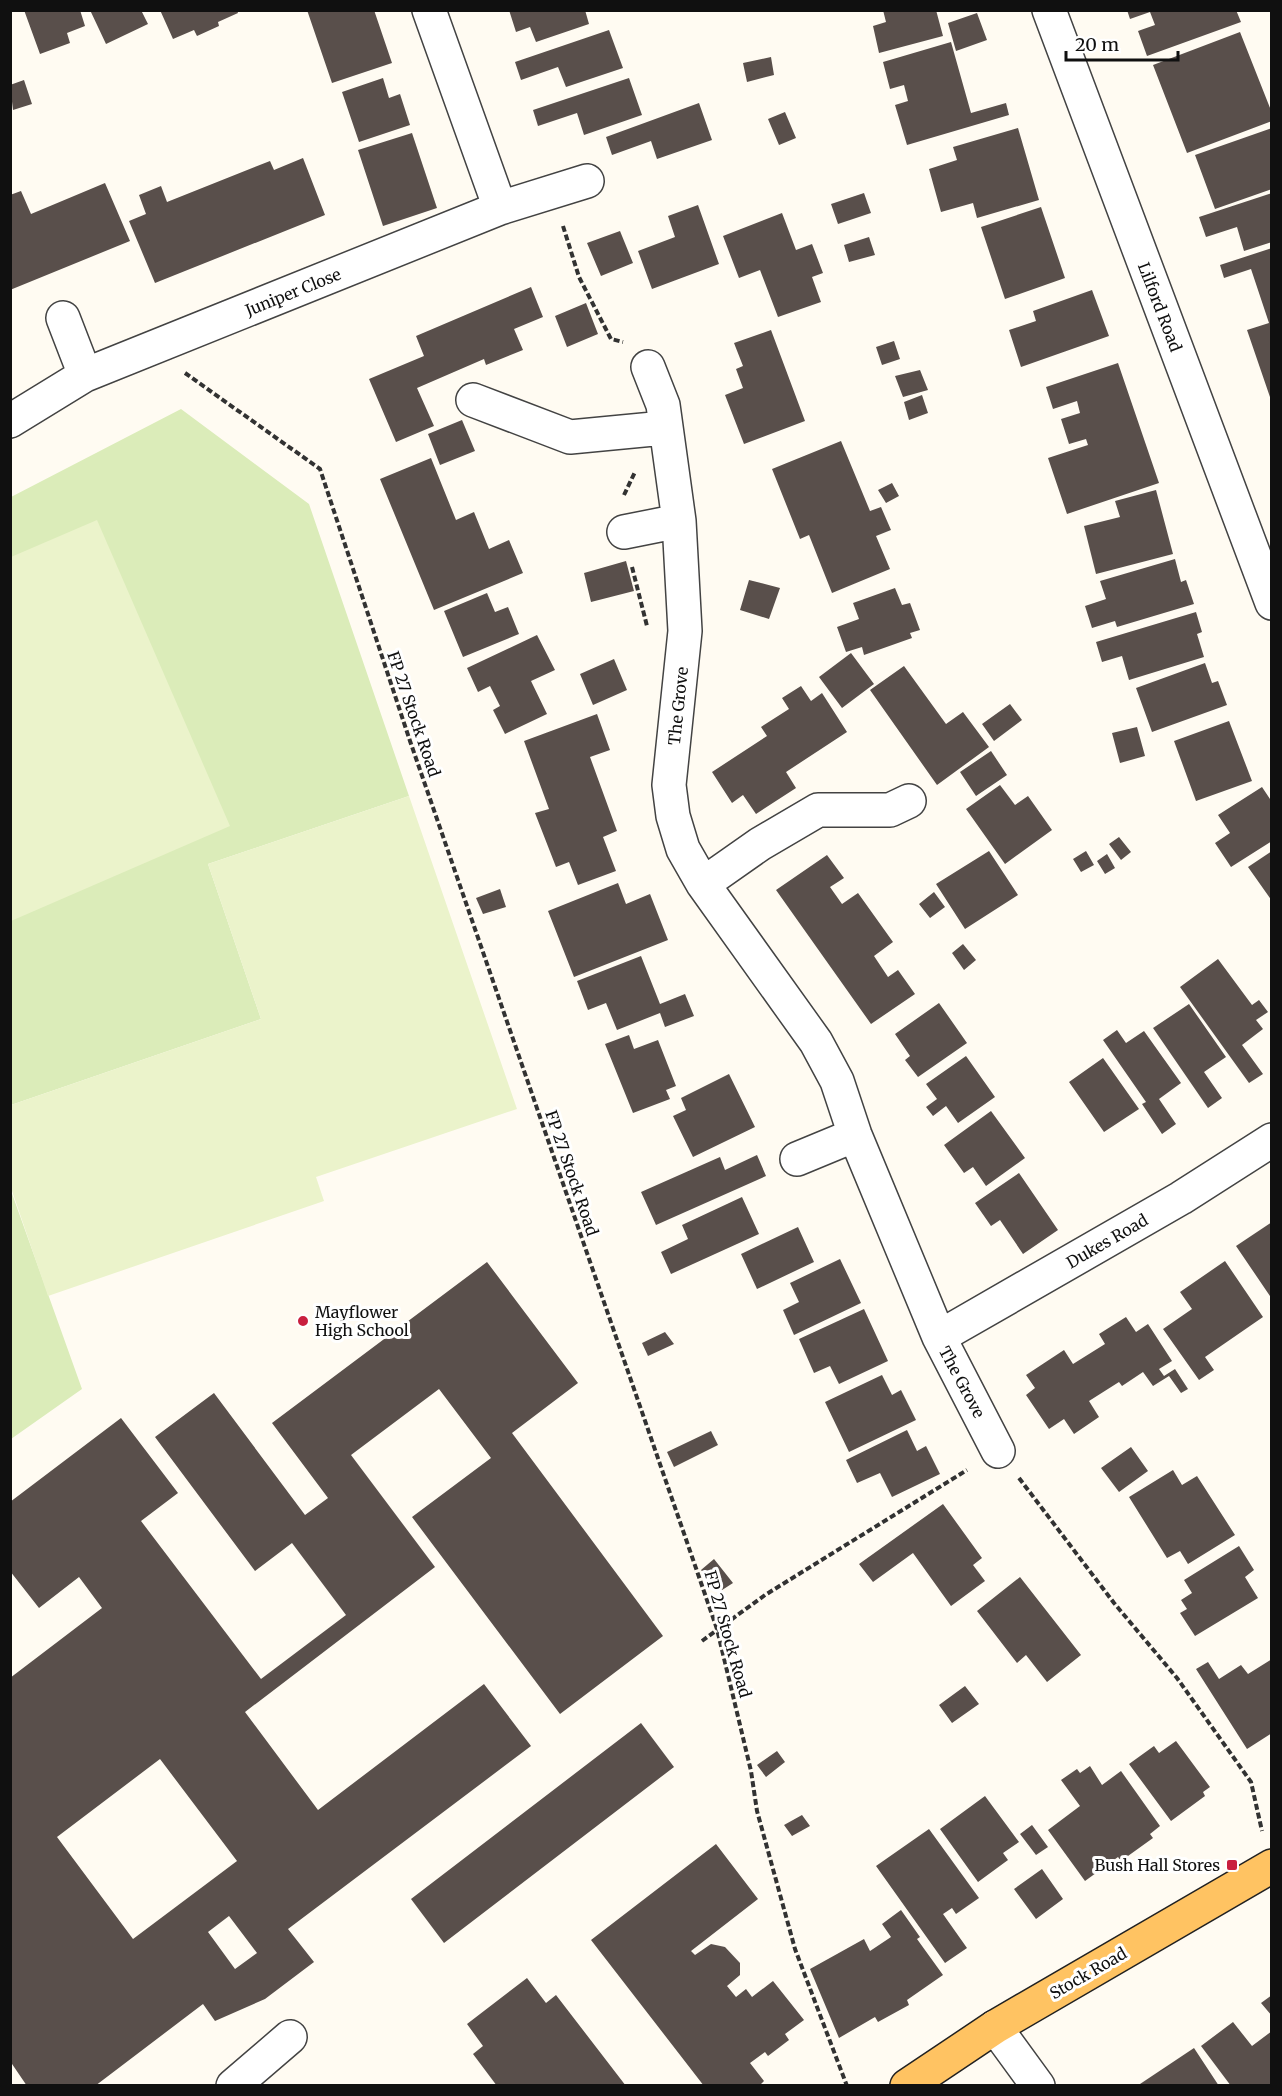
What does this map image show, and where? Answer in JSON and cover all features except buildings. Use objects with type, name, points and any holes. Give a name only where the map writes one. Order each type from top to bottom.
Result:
[{"type":"main road","name":"Stock Road","points":[[907,2085],[995,2027],[1271,1867]]},
{"type":"street","points":[[429,10],[500,208]]},
{"type":"street","name":"Lilford Road","points":[[1048,10],[1272,603]]},
{"type":"street","name":"Juniper Close","points":[[10,421],[85,375],[500,208],[587,181]]},
{"type":"street","points":[[63,318],[85,375]]},
{"type":"street","name":"The Grove","points":[[648,367],[663,405],[664,428],[679,520],[685,632],[669,785],[683,849],[703,884],[816,1042],[837,1081],[855,1135],[939,1337],[998,1451]]},
{"type":"street","points":[[473,400],[570,437],[664,428]]},
{"type":"street","points":[[624,532],[679,520]]},
{"type":"street","points":[[703,884],[760,844],[818,810],[890,810],[909,801]]},
{"type":"street","points":[[797,1159],[855,1135]]},
{"type":"street","name":"Dukes Road","points":[[939,1337],[1181,1198],[1272,1140]]},
{"type":"street","points":[[995,2027],[1038,2085]]},
{"type":"street","points":[[233,2085],[290,2037]]},
{"type":"path","points":[[553,193],[579,277],[611,339]]},
{"type":"path","name":"FP 27 Stock Road","points":[[153,349],[320,469],[410,741],[717,1629],[751,1771],[757,1811],[795,1949],[847,2085]]},
{"type":"path","points":[[702,1641],[765,1595],[998,1451],[1114,1603],[1177,1678],[1251,1782],[1271,1867]]},
{"type":"green space","points":[[181,409],[309,504],[409,796],[208,864],[261,1019],[11,1105],[11,497]]},
{"type":"green space","points":[[97,520],[230,826],[11,921],[11,557]]},
{"type":"green space","points":[[409,796],[517,1109],[316,1177],[324,1201],[48,1296],[11,1188],[11,1105],[261,1019],[208,864]]},
{"type":"green space","points":[[10,1188],[82,1389],[11,1439],[10,1438]]},
{"type":"place","name":"Mayflower High School","points":[[303,1321]]},
{"type":"place","name":"Bush Hall Stores","points":[[1232,1865]]}]
